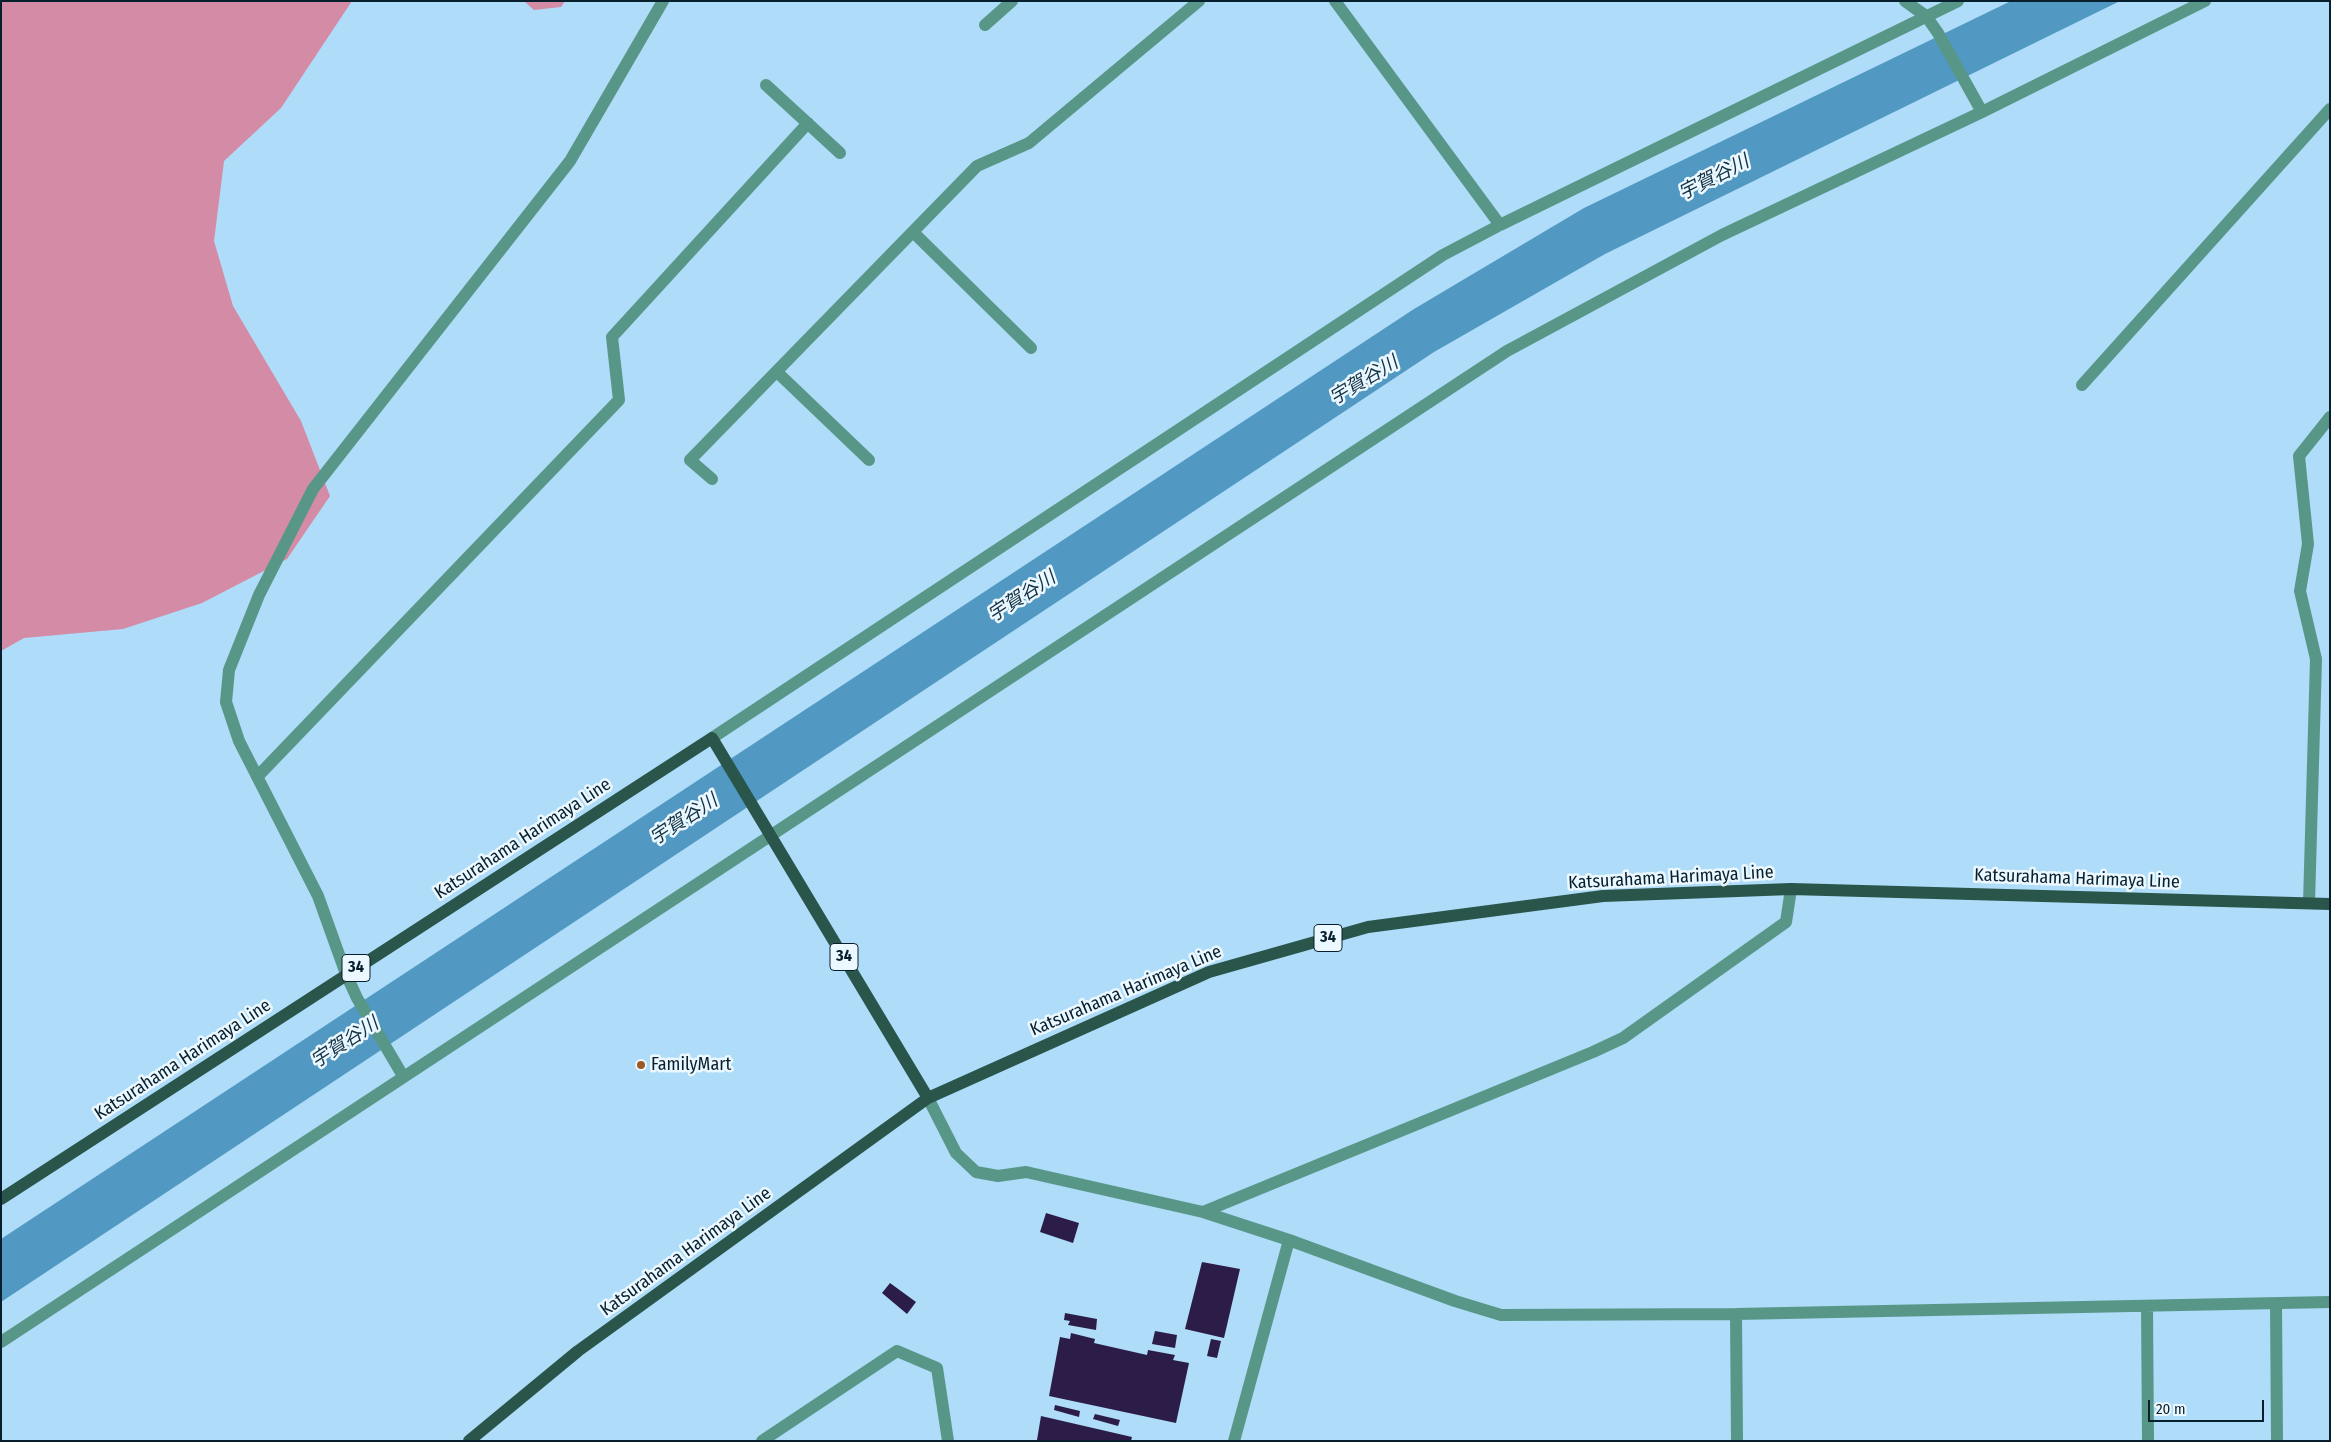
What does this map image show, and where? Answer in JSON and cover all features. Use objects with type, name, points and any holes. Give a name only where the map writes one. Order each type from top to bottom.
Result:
[{"type":"main road","name":"34","points":[[712,738],[928,1098]]},
{"type":"main road","name":"Katsurahama Harimaya Line","points":[[1,1199],[712,738]]},
{"type":"main road","name":"Katsurahama Harimaya Line","points":[[469,1441],[578,1351],[928,1098],[1209,972],[1368,927],[1602,896],[1791,889],[2330,904]]},
{"type":"street","points":[[403,1076],[357,998],[346,974],[318,896],[239,740],[226,702],[229,670],[259,595],[314,489],[437,328],[570,161],[663,1]]},
{"type":"street","points":[[985,25],[1012,1]]},
{"type":"street","points":[[712,479],[690,460],[977,166],[1029,143],[1199,1]]},
{"type":"street","points":[[1335,1],[1500,225]]},
{"type":"street","points":[[1905,1],[1926,16],[1938,33],[1982,112]]},
{"type":"street","points":[[712,738],[1443,255],[1500,225],[1958,1]]},
{"type":"street","points":[[1,1342],[1507,351],[1722,234],[1982,112],[2205,1]]},
{"type":"street","points":[[766,84],[840,153]]},
{"type":"street","points":[[2082,385],[2330,109]]},
{"type":"street","points":[[257,776],[619,400],[612,337],[808,124]]},
{"type":"street","points":[[913,232],[1031,348]]},
{"type":"street","points":[[777,372],[869,460]]},
{"type":"street","points":[[2309,903],[2316,659],[2300,591],[2308,544],[2300,456],[2330,417]]},
{"type":"street","points":[[1203,1212],[1623,1038],[1786,922],[1791,889]]},
{"type":"street","points":[[928,1098],[956,1153],[976,1172],[998,1176],[1026,1172],[1203,1212],[1289,1240],[1455,1301],[1501,1315],[1736,1314],[2330,1302]]},
{"type":"street","points":[[1234,1441],[1289,1240]]},
{"type":"street","points":[[2276,1304],[2277,1441]]},
{"type":"street","points":[[2147,1307],[2148,1441]]},
{"type":"street","points":[[1736,1314],[1737,1441]]},
{"type":"street","points":[[762,1441],[897,1351],[937,1368],[948,1441]]},
{"type":"shaded area","points":[[1,1],[352,1],[281,108],[224,161],[214,241],[233,306],[301,421],[330,496],[287,559],[202,603],[123,629],[24,638],[1,651]]},
{"type":"shaded area","points":[[524,1],[565,1],[561,7],[534,10]]},
{"type":"water","name":"宇賀谷川","points":[[2011,1],[2120,1],[1605,254],[1434,352],[1,1302],[1,1239],[1414,309],[1584,208]]},
{"type":"building","points":[[1046,1213],[1079,1223],[1073,1243],[1040,1232]]},
{"type":"building","points":[[1202,1262],[1240,1269],[1224,1338],[1185,1329]]},
{"type":"building","points":[[890,1283],[916,1302],[907,1314],[882,1293]]},
{"type":"building","points":[[1065,1313],[1097,1319],[1096,1330],[1068,1325],[1070,1321],[1064,1320]]},
{"type":"building","points":[[1155,1331],[1177,1335],[1175,1348],[1152,1344]]},
{"type":"building","points":[[1071,1333],[1095,1339],[1094,1343],[1147,1355],[1148,1350],[1175,1355],[1173,1360],[1189,1363],[1176,1423],[1049,1396],[1060,1337],[1070,1339]]},
{"type":"building","points":[[1211,1339],[1221,1341],[1217,1358],[1207,1356]]},
{"type":"building","points":[[1055,1405],[1080,1411],[1079,1417],[1054,1410]]},
{"type":"building","points":[[1095,1414],[1120,1420],[1118,1426],[1093,1419]]},
{"type":"building","points":[[1041,1416],[1132,1437],[1131,1441],[1037,1440]]},
{"type":"place","name":"FamilyMart","points":[[641,1065]]}]
